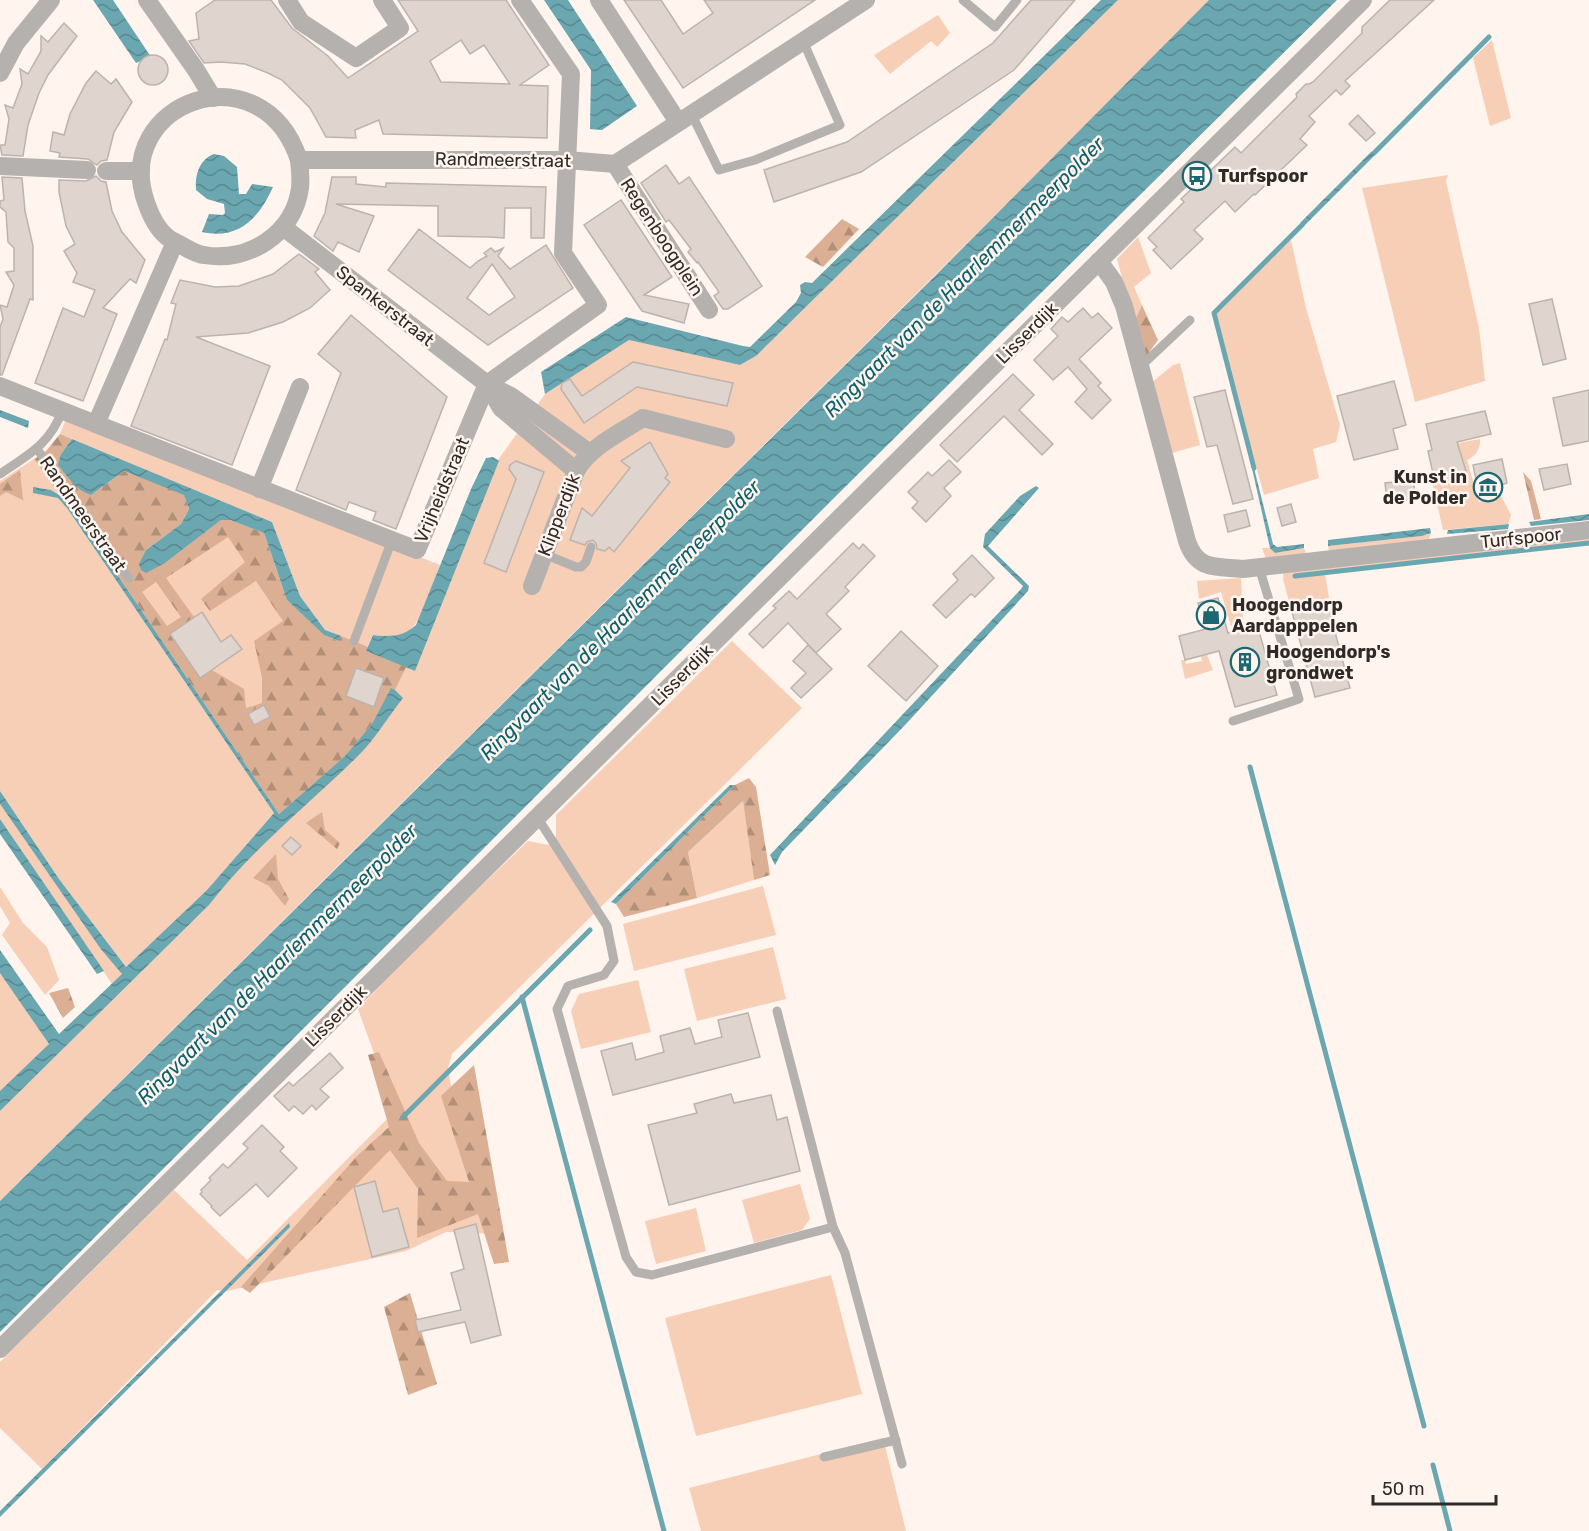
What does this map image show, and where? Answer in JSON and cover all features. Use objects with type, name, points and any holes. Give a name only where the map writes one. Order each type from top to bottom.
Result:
[{"type":"street","points":[[0,73],[16,43],[51,0]]},
{"type":"street","points":[[147,0],[213,98]]},
{"type":"street","points":[[286,0],[301,22],[356,58],[400,28],[381,0]]},
{"type":"street","points":[[487,384],[598,305],[563,253],[571,74],[520,0]]},
{"type":"street","points":[[599,0],[685,117]]},
{"type":"street","points":[[615,164],[866,0]]},
{"type":"street","name":"Lisserdijk","points":[[0,1349],[1363,0]]},
{"type":"street","points":[[222,96],[250,102],[278,121],[294,144],[299,160],[300,188],[291,215],[283,227],[263,246],[230,257],[202,255],[170,240],[151,218],[140,186],[142,157],[153,132],[168,115],[195,100],[213,98],[222,96]]},
{"type":"street","name":"Randmeerstraat","points":[[299,160],[567,160],[615,164]]},
{"type":"street","name":"Regenboogplein","points":[[615,164],[710,310]]},
{"type":"street","points":[[0,166],[87,170]]},
{"type":"street","points":[[106,171],[141,171]]},
{"type":"street","name":"Spankerstraat","points":[[283,227],[487,384],[511,396],[590,453]]},
{"type":"street","points":[[0,386],[96,424],[175,242]]},
{"type":"street","name":"Turfspoor","points":[[1098,261],[1117,289],[1191,553],[1203,565],[1243,569],[1589,530]]},
{"type":"street","name":"Spankerstraat","points":[[487,384],[501,408],[576,471]]},
{"type":"street","name":"Vrijheidstraat","points":[[96,424],[417,550],[487,384]]},
{"type":"street","points":[[259,489],[300,387]]},
{"type":"street","name":"Klipperdijk","points":[[532,586],[576,471],[582,460],[590,453],[643,418],[726,439]]},
{"type":"lane","points":[[963,0],[995,27],[1017,0]]},
{"type":"lane","points":[[685,117],[720,170],[755,160],[840,125],[803,41]]},
{"type":"lane","points":[[1140,367],[1190,321]]},
{"type":"lane","name":"Randmeerstraat","points":[[0,474],[47,440],[57,425],[62,411]]},
{"type":"lane","name":"Randmeerstraat","points":[[37,449],[129,578]]},
{"type":"lane","points":[[354,641],[392,540]]},
{"type":"lane","points":[[544,554],[581,567],[586,562],[591,547]]},
{"type":"lane","points":[[1233,721],[1299,699],[1259,567]]},
{"type":"lane","points":[[537,818],[607,926],[614,961],[604,975],[568,986],[557,1009],[626,1257],[636,1272],[652,1275],[833,1227]]},
{"type":"lane","points":[[777,1011],[833,1227],[845,1253],[902,1464]]},
{"type":"lane","points":[[824,1457],[896,1440]]},
{"type":"shaded area","points":[[1118,0],[1211,0],[0,1201],[0,1111],[209,905],[262,845],[360,754],[279,814],[123,583],[221,520],[325,630],[300,596],[272,522],[60,434],[66,419],[440,565],[422,612],[412,628],[399,636],[373,635],[366,650],[415,671],[498,460],[545,394],[629,340],[740,365],[756,356]]},
{"type":"shaded area","points":[[938,15],[950,33],[937,47],[931,41],[890,74],[874,55]]},
{"type":"shaded area","points":[[1492,40],[1511,118],[1490,126],[1473,58]]},
{"type":"shaded area","points":[[1448,175],[1446,181],[1479,328],[1485,381],[1415,402],[1362,188]]},
{"type":"shaded area","points":[[1138,237],[1151,273],[1134,287],[1142,305],[1134,322],[1117,259]]},
{"type":"shaded area","points":[[1291,240],[1306,308],[1340,425],[1336,442],[1313,449],[1319,478],[1264,495],[1214,313],[1221,302]]},
{"type":"shaded area","points":[[1180,363],[1200,445],[1172,453],[1150,384],[1173,365]]},
{"type":"shaded area","points":[[1480,439],[1477,452],[1467,460],[1479,502],[1501,496],[1511,515],[1508,524],[1443,530],[1432,481],[1462,473],[1458,443]]},
{"type":"shaded area","points":[[34,459],[60,495],[51,490],[33,492],[59,498],[67,508],[274,813],[207,890],[126,967],[59,879],[0,791],[0,481]]},
{"type":"shaded area","points":[[1431,533],[1428,541],[1329,552],[1328,546],[1422,536]]},
{"type":"shaded area","points":[[1589,535],[1589,543],[1325,573],[1329,598],[1291,609],[1283,579],[1284,570]]},
{"type":"shaded area","points":[[1262,548],[1270,548],[1275,553],[1304,548],[1306,554],[1266,559]]},
{"type":"shaded area","points":[[1241,578],[1243,622],[1231,626],[1221,592],[1199,599],[1197,581]]},
{"type":"shaded area","points":[[732,641],[802,708],[452,1054],[448,1068],[451,1086],[480,1176],[495,1234],[446,1232],[406,1251],[227,1291],[217,1290],[42,1469],[0,1428],[0,1362],[174,1190],[247,1260],[395,1111],[358,1009],[409,955],[528,841],[548,845],[556,836],[556,815]]},
{"type":"shaded area","points":[[1198,641],[1202,642],[1213,670],[1185,679],[1181,660],[1185,660],[1186,664],[1202,661]]},
{"type":"shaded area","points":[[743,801],[754,880],[697,898],[688,852]]},
{"type":"shaded area","points":[[0,804],[100,948],[123,974],[112,984],[0,819]]},
{"type":"shaded area","points":[[763,886],[776,935],[634,971],[623,924]]},
{"type":"shaded area","points":[[0,887],[23,923],[47,947],[59,980],[45,995],[2,935],[10,923],[0,906]]},
{"type":"shaded area","points":[[773,947],[786,999],[697,1021],[684,969]]},
{"type":"shaded area","points":[[0,971],[49,1044],[0,1102]]},
{"type":"shaded area","points":[[638,980],[651,1032],[581,1049],[571,1011],[579,994]]},
{"type":"shaded area","points":[[800,1184],[810,1219],[802,1230],[754,1243],[742,1200]]},
{"type":"shaded area","points":[[696,1208],[706,1251],[656,1264],[645,1221]]},
{"type":"shaded area","points":[[831,1275],[862,1394],[696,1436],[665,1318]]},
{"type":"shaded area","points":[[883,1438],[906,1531],[701,1531],[689,1488]]},
{"type":"green space","points":[[842,219],[859,229],[823,267],[805,257]]},
{"type":"green space","points":[[1142,305],[1158,340],[1145,358],[1134,322]]},
{"type":"green space","points":[[60,434],[72,439],[61,454],[91,495],[124,471],[184,494],[189,509],[181,524],[146,550],[165,563],[221,520],[230,520],[264,533],[287,600],[324,635],[338,641],[341,636],[368,647],[366,651],[406,667],[395,690],[391,689],[372,724],[345,756],[279,814],[66,499],[60,495],[34,459],[46,451]],"holes":[[[228,537],[245,562],[201,599],[210,611],[256,581],[283,621],[254,641],[262,678],[262,703],[246,708],[244,689],[212,670],[242,649],[231,635],[218,644],[208,631],[212,628],[202,612],[194,617],[166,578]],[[156,582],[181,617],[167,626],[142,592]]]},
{"type":"green space","points":[[20,470],[23,500],[6,492],[0,496],[0,484]]},
{"type":"green space","points":[[1523,472],[1531,481],[1541,519],[1534,520]]},
{"type":"green space","points":[[749,778],[756,787],[770,875],[754,880],[743,801],[688,852],[697,898],[624,917],[616,904],[735,785]]},
{"type":"green space","points":[[322,812],[325,830],[340,843],[337,849],[306,823]]},
{"type":"green space","points":[[276,854],[278,879],[289,899],[285,906],[269,886],[253,878]]},
{"type":"green space","points":[[68,988],[75,1007],[63,1018],[49,993]]},
{"type":"green space","points":[[379,1052],[419,1143],[447,1181],[469,1182],[441,1096],[474,1065],[509,1262],[494,1264],[478,1214],[417,1238],[418,1189],[390,1150],[250,1293],[241,1287],[358,1155],[389,1127],[368,1055]]},
{"type":"green space","points":[[410,1293],[437,1384],[408,1395],[384,1307]]},
{"type":"water","points":[[93,0],[113,0],[151,57],[136,63]]},
{"type":"water","points":[[544,0],[568,0],[637,106],[602,130],[590,129],[591,70]]},
{"type":"water","points":[[1101,0],[1118,0],[756,356],[740,365],[629,340],[545,394],[541,372],[626,317],[750,347],[796,302],[801,293],[800,285],[805,282],[812,283]]},
{"type":"water","name":"Ringvaart van de Haarlemmermeerpolder","points":[[1209,0],[1337,0],[843,489],[0,1332],[0,1201],[934,277]]},
{"type":"water","points":[[1372,151],[1376,154],[1304,226],[1300,223]]},
{"type":"water","points":[[214,154],[224,156],[237,167],[239,194],[246,194],[252,184],[273,187],[254,217],[246,224],[227,233],[202,232],[209,214],[223,215],[225,213],[224,204],[207,199],[196,190],[196,179],[201,164]]},
{"type":"water","points":[[0,410],[29,421],[28,428],[0,417]]},
{"type":"water","points":[[72,439],[272,522],[300,596],[325,630],[341,636],[339,641],[324,635],[287,600],[264,533],[230,520],[221,520],[165,563],[146,573],[141,570],[139,564],[146,550],[181,524],[189,509],[184,495],[124,471],[91,495],[86,493],[73,483],[58,465],[61,454]]},
{"type":"water","points":[[493,457],[499,461],[415,671],[366,651],[373,635],[396,635],[416,625],[471,489],[486,458]]},
{"type":"water","points":[[1251,464],[1254,468],[1273,544],[1277,547],[1304,544],[1304,548],[1275,553],[1270,548]]},
{"type":"water","points":[[1036,486],[1039,488],[988,546],[1029,586],[1028,591],[906,724],[782,852],[775,865],[770,855],[1021,589],[1023,586],[983,547],[985,534],[1020,496]]},
{"type":"water","points":[[33,487],[51,490],[66,499],[279,814],[345,756],[372,724],[391,688],[403,698],[358,756],[262,846],[209,905],[0,1111],[0,1091],[49,1044],[0,973],[0,950],[59,1034],[122,974],[100,948],[0,804],[0,791],[59,879],[126,967],[207,890],[274,813],[67,508],[58,498],[33,493]]},
{"type":"water","points":[[1589,514],[1589,520],[1531,526],[1529,522]]},
{"type":"water","points":[[1509,524],[1508,529],[1447,534],[1448,530]]},
{"type":"water","points":[[1430,528],[1431,533],[1422,536],[1328,546],[1328,540]]},
{"type":"water","points":[[730,785],[735,785],[616,904],[611,902]]},
{"type":"water","points":[[0,819],[104,971],[97,974],[0,834]]},
{"type":"water","points":[[289,1223],[290,1227],[0,1517],[0,1511]]},
{"type":"building","points":[[215,0],[271,0],[292,28],[328,56],[348,78],[418,31],[398,0],[506,0],[549,65],[520,85],[548,86],[547,138],[383,134],[379,120],[355,130],[356,138],[326,137],[310,108],[282,80],[245,64],[204,63],[189,41],[199,39],[196,13]],"holes":[[[461,40],[470,54],[484,45],[510,84],[441,82],[430,61]]]},
{"type":"building","points":[[624,0],[661,0],[683,34],[713,13],[704,0],[815,0],[683,88]]},
{"type":"building","points":[[1031,0],[1075,0],[1014,70],[861,172],[774,202],[764,170],[847,142],[993,43]]},
{"type":"building","points":[[1390,0],[1434,0],[1345,81],[1350,86],[1341,95],[1336,90],[1309,116],[1315,122],[1300,139],[1307,145],[1255,195],[1235,212],[1225,201],[1194,230],[1203,239],[1171,269],[1153,250],[1157,247],[1148,238],[1184,202],[1181,199],[1235,147],[1241,153],[1297,97],[1296,94],[1306,84],[1313,82],[1362,33],[1362,27]]},
{"type":"building","points":[[64,23],[77,36],[48,75],[39,93],[28,125],[23,156],[2,155],[0,145],[5,145],[9,119],[5,105],[13,108],[22,84],[20,69],[28,74],[41,51],[41,36],[48,42]]},
{"type":"building","points":[[153,55],[163,60],[168,70],[163,80],[153,85],[143,80],[138,70],[143,60]]},
{"type":"building","points":[[96,71],[111,84],[116,79],[132,102],[114,132],[107,160],[97,165],[88,159],[59,157],[60,153],[50,151],[53,132],[64,135],[70,114],[86,83]]},
{"type":"building","points":[[1358,115],[1375,133],[1366,141],[1349,124]]},
{"type":"building","points":[[666,165],[679,184],[689,177],[762,286],[728,309],[723,309],[714,296],[719,292],[688,252],[691,249],[669,220],[666,222],[641,183]]},
{"type":"building","points":[[96,176],[106,182],[112,211],[122,232],[145,260],[136,283],[130,279],[103,308],[117,314],[83,401],[35,383],[63,308],[84,317],[95,290],[73,282],[77,273],[64,251],[75,244],[66,226],[59,192],[59,180],[86,181]]},
{"type":"building","points":[[2,177],[22,178],[25,211],[33,246],[33,300],[30,299],[2,375],[0,375],[0,327],[3,319],[0,305],[7,307],[14,285],[6,272],[14,271],[14,248],[8,242],[6,212],[0,207],[0,201],[4,200]]},
{"type":"building","points":[[332,177],[356,177],[356,184],[386,187],[386,183],[546,187],[544,238],[531,238],[531,208],[505,208],[504,238],[438,236],[438,206],[336,204],[374,216],[359,252],[338,242],[333,251],[314,236],[325,213]]},
{"type":"building","points":[[621,200],[672,277],[644,295],[689,304],[684,323],[642,311],[584,225]]},
{"type":"building","points":[[419,229],[470,268],[487,256],[484,253],[491,248],[495,252],[503,248],[498,256],[510,269],[546,245],[573,288],[488,345],[388,270]],"holes":[[[492,264],[515,297],[489,315],[467,298]]]},
{"type":"building","points":[[299,254],[319,269],[315,272],[330,290],[310,308],[283,322],[248,333],[196,337],[270,366],[232,465],[131,426],[165,339],[167,340],[176,304],[171,303],[180,280],[215,287],[239,286],[273,274]]},
{"type":"building","points":[[1552,299],[1566,359],[1543,365],[1529,304]]},
{"type":"building","points":[[1083,308],[1092,318],[1098,313],[1112,328],[1079,359],[1101,383],[1098,386],[1111,400],[1092,419],[1075,402],[1087,389],[1068,367],[1053,380],[1034,360],[1058,336],[1051,329],[1062,317],[1068,322]]},
{"type":"building","points":[[351,315],[447,397],[396,529],[373,520],[376,512],[349,502],[346,510],[296,490],[341,373],[318,354]]},
{"type":"building","points":[[633,362],[733,383],[727,406],[637,387],[584,423],[561,389],[562,383],[570,379],[582,396]]},
{"type":"building","points":[[1013,374],[1034,395],[1019,410],[1053,444],[1042,455],[1004,416],[957,462],[940,445]]},
{"type":"building","points":[[1394,381],[1406,425],[1393,429],[1398,449],[1354,460],[1337,396]]},
{"type":"building","points":[[1225,390],[1253,499],[1233,504],[1217,445],[1207,447],[1194,397]]},
{"type":"building","points":[[1589,390],[1589,441],[1563,446],[1553,398]]},
{"type":"building","points":[[1485,411],[1491,434],[1457,442],[1466,471],[1434,478],[1428,451],[1432,450],[1426,424]]},
{"type":"building","points":[[650,442],[668,474],[665,478],[670,482],[614,552],[609,547],[605,551],[597,549],[593,540],[585,545],[570,540],[582,508],[592,516],[630,468],[621,461]]},
{"type":"building","points":[[1502,459],[1507,483],[1498,486],[1499,494],[1480,498],[1473,465]]},
{"type":"building","points":[[949,460],[961,472],[944,488],[951,496],[926,522],[912,508],[918,502],[908,492],[928,472],[932,476]]},
{"type":"building","points":[[516,461],[544,472],[506,572],[484,563],[516,479],[509,469],[510,465]]},
{"type":"building","points":[[1567,464],[1571,484],[1544,490],[1539,469]]},
{"type":"building","points":[[1413,480],[1416,499],[1387,502],[1385,483]]},
{"type":"building","points":[[1291,504],[1296,522],[1282,526],[1277,508]]},
{"type":"building","points":[[1246,510],[1250,526],[1228,532],[1224,515]]},
{"type":"building","points":[[853,543],[859,549],[863,544],[875,556],[845,587],[849,591],[826,614],[841,629],[816,653],[788,623],[763,648],[749,634],[776,608],[773,606],[789,591],[797,599]]},
{"type":"building","points":[[972,555],[994,578],[975,597],[971,594],[946,618],[933,605],[958,580],[953,574]]},
{"type":"building","name":"Hoogendorp's grondwet","points":[[1218,598],[1228,633],[1257,624],[1277,695],[1235,707],[1219,651],[1185,660],[1179,636],[1206,629],[1198,603]]},
{"type":"building","points":[[1327,602],[1350,688],[1315,697],[1292,612]]},
{"type":"building","points":[[202,612],[221,642],[231,635],[242,649],[200,678],[170,634]]},
{"type":"building","points":[[901,631],[938,666],[906,701],[868,666]]},
{"type":"building","points":[[808,645],[832,669],[801,698],[791,688],[806,673],[793,661]]},
{"type":"building","points":[[356,668],[384,678],[374,707],[346,696]]},
{"type":"building","points":[[264,705],[270,717],[254,725],[248,714]]},
{"type":"building","points":[[291,837],[301,846],[292,855],[282,846]]},
{"type":"building","points":[[748,1013],[760,1057],[613,1095],[601,1051],[632,1043],[636,1060],[664,1052],[660,1036],[690,1028],[695,1044],[722,1037],[718,1020]]},
{"type":"building","points":[[330,1053],[343,1068],[320,1089],[329,1097],[316,1110],[312,1105],[303,1114],[294,1106],[289,1111],[274,1096],[289,1082],[293,1086]]},
{"type":"building","points":[[731,1094],[734,1103],[771,1095],[777,1120],[787,1117],[800,1171],[669,1205],[648,1125],[697,1113],[694,1104]]},
{"type":"building","points":[[262,1125],[284,1147],[280,1151],[297,1168],[268,1197],[256,1184],[220,1216],[200,1194],[201,1190],[223,1164],[228,1168],[248,1148],[243,1144]]},
{"type":"building","points":[[375,1181],[383,1212],[398,1208],[409,1247],[372,1257],[354,1187]]},
{"type":"building","points":[[476,1224],[501,1335],[471,1343],[465,1322],[418,1332],[415,1320],[461,1310],[451,1273],[464,1269],[454,1230]]},
{"type":"waterway","points":[[1375,152],[1489,37]]},
{"type":"waterway","points":[[1254,468],[1214,313],[1302,225]]},
{"type":"waterway","points":[[1295,576],[1589,543]]},
{"type":"waterway","points":[[1250,767],[1424,1426]]},
{"type":"waterway","points":[[403,1117],[590,930]]},
{"type":"waterway","points":[[522,997],[664,1531]]},
{"type":"waterway","points":[[1433,1465],[1450,1531]]},
{"type":"place","name":"Turfspoor","points":[[1197,176]]},
{"type":"place","name":"Kunst in de Polder","points":[[1488,487]]},
{"type":"place","name":"Hoogendorp Aardapppelen","points":[[1211,615]]},
{"type":"place","name":"Hoogendorp's grondwet","points":[[1245,662]]}]
